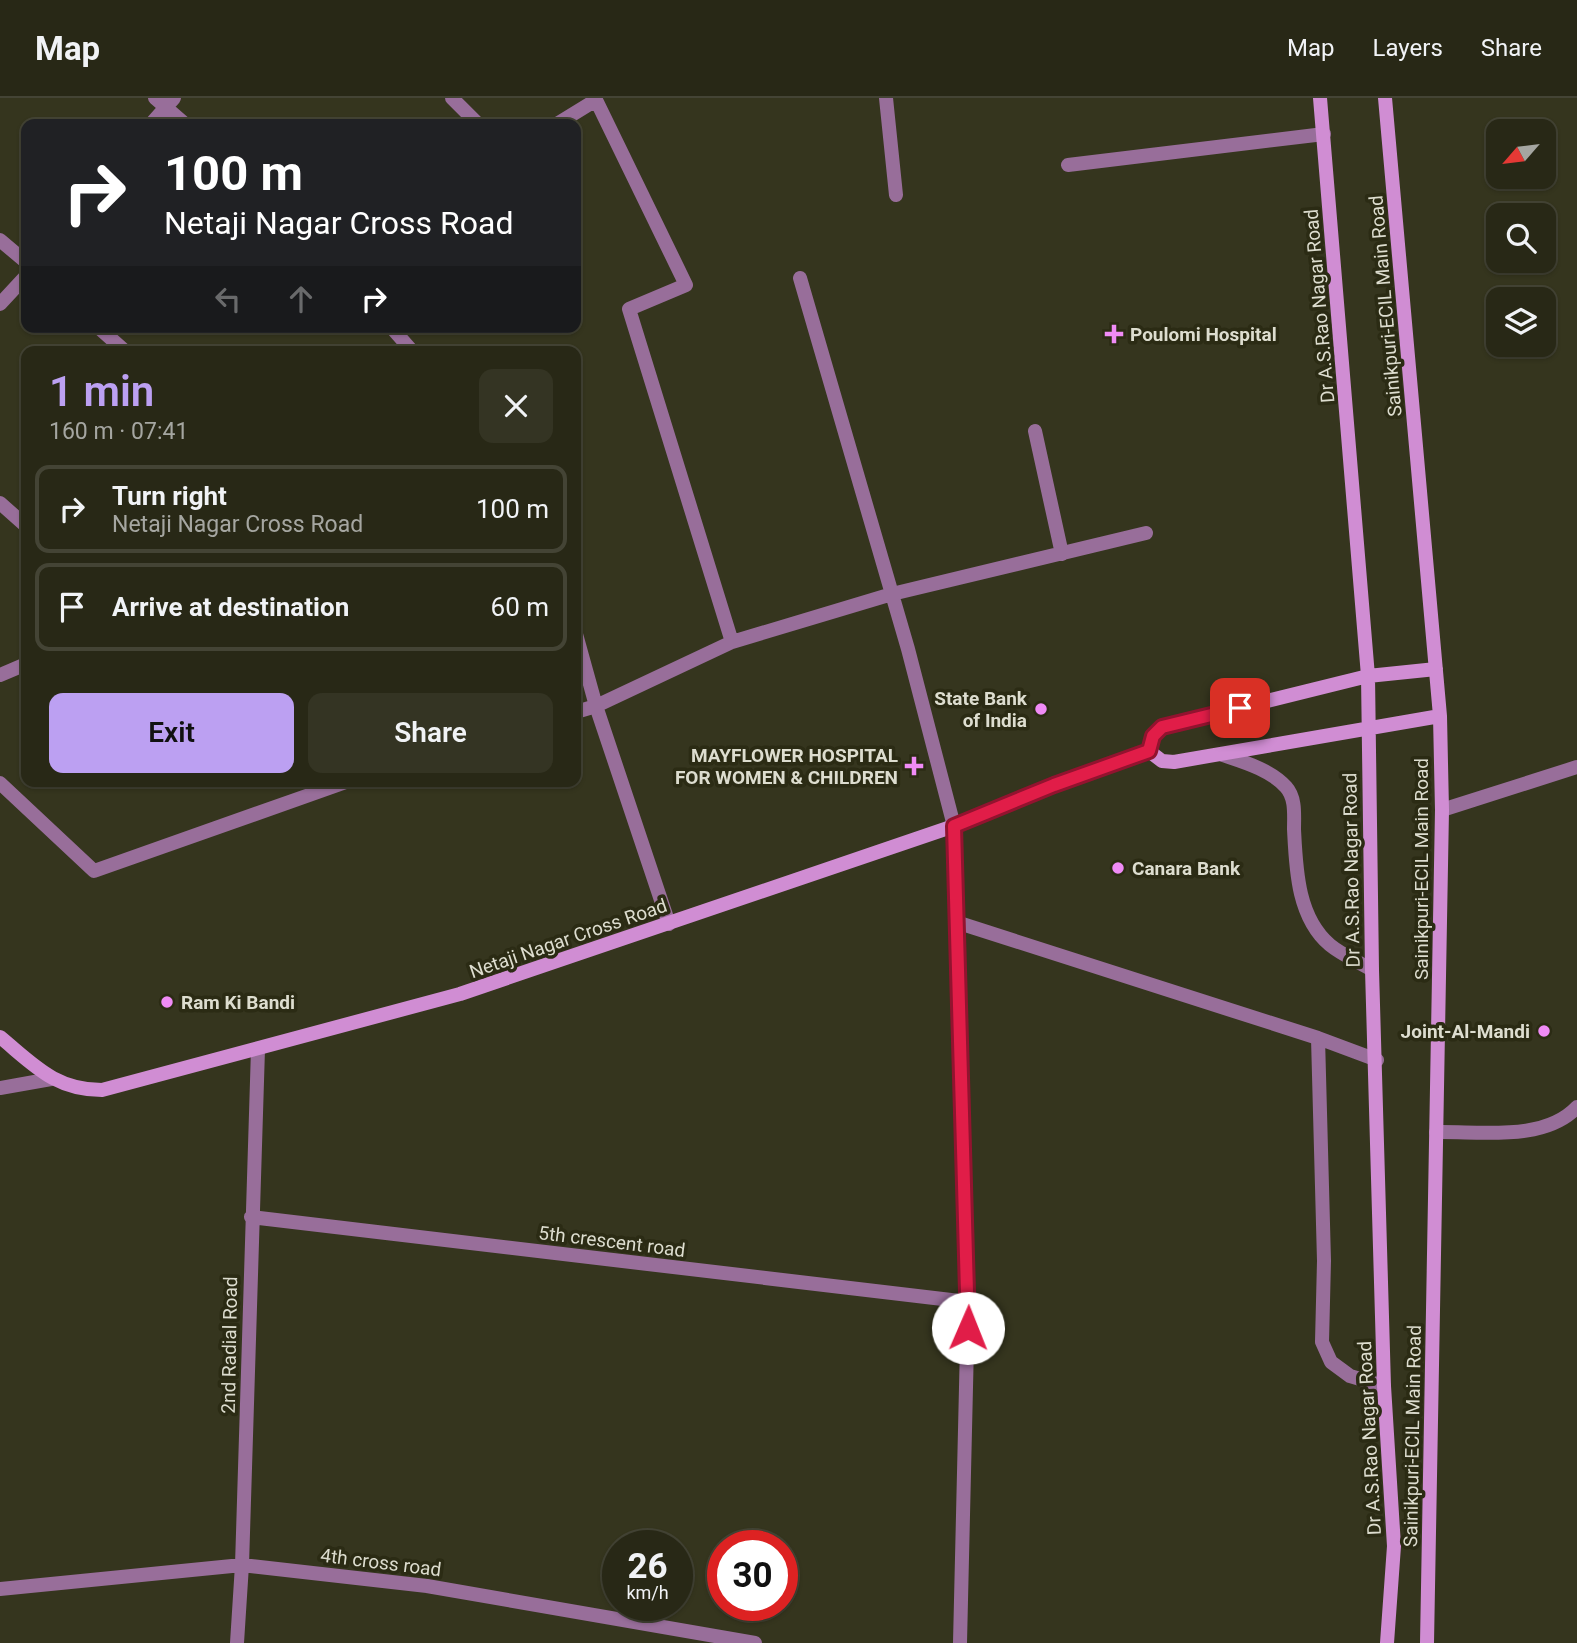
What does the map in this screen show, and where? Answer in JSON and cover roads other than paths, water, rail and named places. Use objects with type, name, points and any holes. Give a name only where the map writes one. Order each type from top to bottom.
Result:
[{"type":"main road","name":"Dr A.S.Rao Nagar Road","points":[[1320,98],[1368,676],[1372,970],[1377,1060],[1384,1386],[1394,1546],[1387,1643]]},
{"type":"main road","name":"Sainikpuri-ECIL Main Road","points":[[1385,98],[1440,716],[1442,810],[1427,1643]]},
{"type":"main road","points":[[1436,669],[1368,676],[1162,727],[1153,736],[1149,751],[1161,761],[1174,762],[1440,716]]},
{"type":"main road","name":"Netaji Nagar Cross Road","points":[[0,1037],[51,1079],[76,1090],[102,1090],[460,994],[954,826],[1054,785],[1149,751]]},
{"type":"street","points":[[452,98],[473,119]]},
{"type":"street","points":[[886,98],[896,195]]},
{"type":"street","points":[[565,119],[598,99],[687,285],[629,309],[732,642]]},
{"type":"street","points":[[154,119],[165,101],[181,119]]},
{"type":"street","points":[[1068,165],[1324,134]]},
{"type":"street","points":[[0,240],[21,258]]},
{"type":"street","points":[[800,278],[892,594],[954,826],[968,1302],[960,1643]]},
{"type":"street","points":[[0,304],[21,281]]},
{"type":"street","points":[[104,333],[119,346]]},
{"type":"street","points":[[1035,431],[1062,554]]},
{"type":"street","points":[[0,503],[21,522]]},
{"type":"street","points":[[581,710],[732,642],[892,594],[1146,533]]},
{"type":"street","points":[[581,652],[596,706],[669,924]]},
{"type":"street","points":[[0,675],[21,666]]},
{"type":"street","points":[[1223,755],[1254,766],[1286,787],[1294,808],[1295,858],[1301,899],[1314,925],[1330,944],[1372,970]]},
{"type":"street","points":[[1442,810],[1577,767]]},
{"type":"street","points":[[0,783],[94,871],[332,787]]},
{"type":"street","points":[[956,922],[1318,1038],[1377,1060]]},
{"type":"street","points":[[1318,1038],[1324,1261],[1322,1342],[1331,1362],[1350,1376],[1384,1386]]},
{"type":"street","name":"2nd Radial Road","points":[[237,1643],[243,1565],[251,1217],[258,1049]]},
{"type":"street","points":[[0,1088],[51,1079]]},
{"type":"street","points":[[1436,1132],[1540,1129],[1570,1114],[1577,1107]]},
{"type":"street","name":"5th crescent road","points":[[251,1217],[968,1302]]},
{"type":"street","name":"4th cross road","points":[[0,1589],[243,1565],[427,1586],[755,1643]]},
{"type":"place","name":"Poulomi Hospital","points":[[1114,334]]},
{"type":"place","name":"State Bank of India","points":[[1041,709]]},
{"type":"place","name":"MAYFLOWER HOSPITAL FOR WOMEN & CHILDREN","points":[[914,766]]},
{"type":"place","name":"Canara Bank","points":[[1118,868]]},
{"type":"place","name":"Ram Ki Bandi","points":[[167,1002]]},
{"type":"place","name":"Joint-Al-Mandi","points":[[1544,1031]]}]
